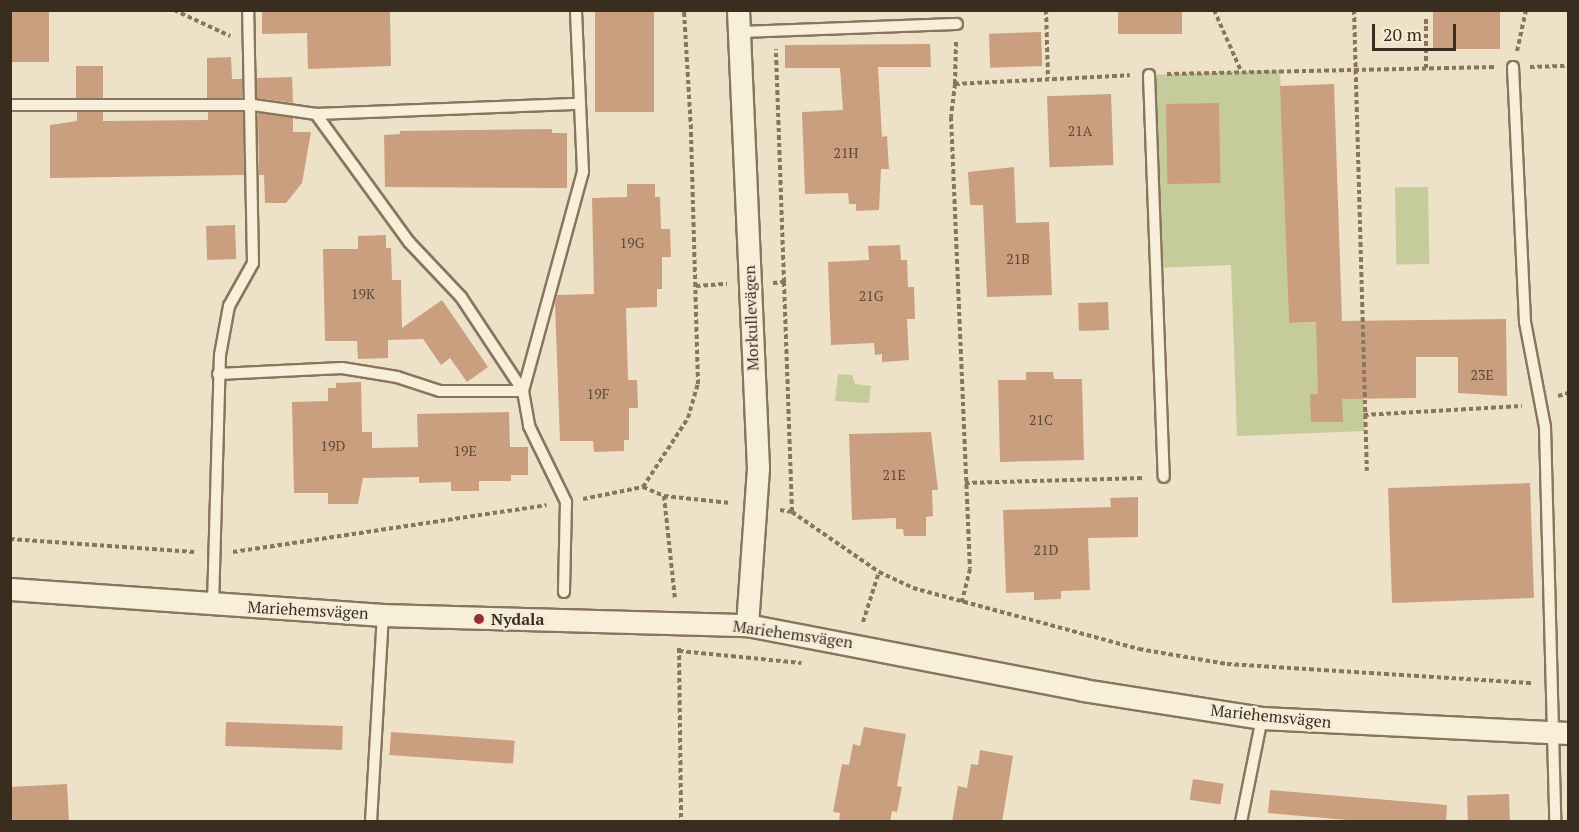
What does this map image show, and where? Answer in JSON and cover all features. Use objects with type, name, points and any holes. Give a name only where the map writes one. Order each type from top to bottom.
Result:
[{"type":"street","name":"Morkullevägen","points":[[738,10],[757,506],[747,625]]},
{"type":"street","name":"Mariehemsvägen","points":[[10,589],[213,605],[382,615],[747,625],[1083,690],[1262,718],[1561,733]]},
{"type":"lane","points":[[213,605],[216,554],[218,374],[229,306],[242,275],[253,263],[253,105],[248,10]]},
{"type":"lane","points":[[523,391],[584,172],[576,10]]},
{"type":"lane","points":[[739,32],[957,24]]},
{"type":"lane","points":[[1513,67],[1525,322],[1542,401],[1553,684],[1561,733],[1555,822]]},
{"type":"lane","points":[[1149,75],[1164,477]]},
{"type":"lane","points":[[10,105],[253,105],[316,114],[580,104]]},
{"type":"lane","points":[[316,114],[409,242],[461,297],[523,391],[529,426],[566,502],[564,592]]},
{"type":"lane","points":[[218,374],[342,368],[397,377],[440,391],[523,391]]},
{"type":"lane","points":[[371,822],[371,766],[382,615]]},
{"type":"lane","points":[[1240,822],[1262,718]]},
{"type":"path","points":[[174,10],[250,45]]},
{"type":"path","points":[[643,487],[688,418],[698,384],[692,129],[684,10]]},
{"type":"path","points":[[1046,10],[1048,78]]},
{"type":"path","points":[[1214,10],[1241,71]]},
{"type":"path","points":[[1354,10],[1367,471]]},
{"type":"path","points":[[1513,67],[1526,10]]},
{"type":"path","points":[[1426,19],[1426,68]]},
{"type":"path","points":[[957,24],[955,84],[951,117],[970,569],[961,604]]},
{"type":"path","points":[[776,30],[778,91]]},
{"type":"path","points":[[955,84],[1241,71],[1569,66]]},
{"type":"path","points":[[784,282],[792,512]]},
{"type":"path","points":[[1364,415],[1508,410],[1569,393]]},
{"type":"path","points":[[965,483],[1164,477]]},
{"type":"path","points":[[10,539],[216,554],[566,502],[643,487],[664,496],[792,512],[879,572],[961,604],[1139,650],[1227,664],[1553,684]]},
{"type":"path","points":[[664,496],[672,579]]},
{"type":"path","points":[[866,607],[879,572]]},
{"type":"path","points":[[679,651],[681,822]]},
{"type":"green space","points":[[1280,70],[1289,323],[1361,321],[1365,431],[1237,436],[1231,265],[1155,268],[1149,75]]},
{"type":"green space","points":[[1428,187],[1429,264],[1396,265],[1395,188]]},
{"type":"green space","points":[[838,374],[852,375],[855,384],[871,386],[869,403],[835,401]]},
{"type":"building","points":[[10,10],[49,10],[49,62],[10,62]]},
{"type":"building","points":[[262,10],[390,12],[391,66],[308,69],[307,33],[262,34]]},
{"type":"building","points":[[595,10],[654,10],[654,112],[595,112]]},
{"type":"building","points":[[1118,10],[1182,10],[1182,34],[1118,34]]},
{"type":"building","points":[[1433,10],[1500,10],[1500,49],[1433,49]]},
{"type":"building","points":[[1041,32],[1042,66],[990,68],[989,34]]},
{"type":"building","points":[[930,44],[931,67],[878,67],[882,137],[887,136],[889,169],[881,169],[879,210],[856,211],[856,204],[849,204],[848,193],[805,194],[802,112],[843,110],[840,68],[785,68],[785,45]]},
{"type":"building","points":[[231,57],[232,79],[242,79],[242,98],[207,98],[207,58]]},
{"type":"building","points":[[76,66],[103,66],[103,98],[76,98]]},
{"type":"building","points":[[292,77],[293,103],[257,98],[257,78]]},
{"type":"building","points":[[1334,84],[1342,321],[1506,319],[1507,396],[1458,393],[1458,357],[1416,357],[1416,398],[1342,399],[1343,422],[1311,422],[1310,394],[1318,394],[1316,322],[1289,323],[1280,86]]},
{"type":"building","points":[[1111,94],[1113,165],[1050,167],[1047,96]]},
{"type":"building","points":[[1219,103],[1220,183],[1167,184],[1166,104]]},
{"type":"building","points":[[77,112],[103,112],[103,121],[208,120],[208,112],[243,112],[244,175],[50,178],[50,125],[77,121]]},
{"type":"building","points":[[258,113],[293,118],[293,132],[311,132],[302,183],[286,203],[265,203],[264,175],[259,175]]},
{"type":"building","points":[[552,129],[552,133],[567,133],[567,188],[385,187],[384,135],[400,134],[400,131]]},
{"type":"building","points":[[1014,167],[1016,223],[1049,222],[1052,295],[987,297],[983,205],[970,205],[968,172]]},
{"type":"building","points":[[627,184],[655,184],[655,197],[660,197],[661,229],[670,229],[671,257],[662,257],[662,289],[657,289],[657,307],[626,308],[628,380],[637,380],[638,408],[629,408],[629,440],[624,440],[624,451],[594,452],[593,441],[560,441],[555,304],[557,295],[594,294],[592,198],[627,197]]},
{"type":"building","points":[[235,225],[236,259],[207,260],[206,226]]},
{"type":"building","points":[[386,235],[386,248],[391,248],[392,280],[401,280],[402,328],[442,300],[488,367],[467,382],[450,358],[441,365],[423,339],[388,340],[388,358],[358,359],[357,341],[325,341],[323,249],[358,249],[358,236]]},
{"type":"building","points":[[900,245],[901,260],[907,260],[908,287],[914,287],[915,319],[907,319],[909,360],[882,362],[882,354],[875,355],[874,343],[831,345],[828,262],[869,260],[868,246]]},
{"type":"building","points":[[1108,302],[1109,330],[1079,331],[1078,303]]},
{"type":"building","points":[[1026,372],[1053,372],[1054,379],[1082,379],[1084,460],[1000,462],[998,380],[1026,380]]},
{"type":"building","points":[[361,382],[362,432],[372,432],[372,448],[418,447],[417,414],[509,412],[510,447],[528,447],[528,475],[511,475],[511,481],[479,481],[479,491],[451,491],[451,482],[419,483],[419,477],[363,478],[358,504],[328,504],[328,493],[294,493],[292,402],[328,401],[328,388],[336,388],[336,383]]},
{"type":"building","points":[[931,432],[938,490],[932,490],[933,516],[926,517],[926,536],[904,536],[903,529],[896,529],[896,518],[852,520],[849,434]]},
{"type":"building","points":[[1530,483],[1534,598],[1392,603],[1388,488]]},
{"type":"building","points":[[1138,497],[1138,537],[1088,538],[1090,590],[1061,591],[1061,599],[1034,600],[1034,592],[1006,593],[1003,510],[1111,507],[1110,498]]},
{"type":"building","points":[[226,722],[343,726],[342,750],[225,746]]},
{"type":"building","points":[[864,727],[906,734],[897,786],[902,787],[897,812],[892,811],[890,822],[839,822],[840,813],[833,812],[842,764],[849,765],[853,744],[860,746]]},
{"type":"building","points":[[391,732],[515,741],[513,764],[389,755]]},
{"type":"building","points":[[980,750],[1013,756],[1002,822],[952,822],[958,786],[967,788],[971,764],[978,765]]},
{"type":"building","points":[[1193,779],[1224,784],[1220,805],[1190,800]]},
{"type":"building","points":[[67,784],[69,822],[12,822],[10,787]]},
{"type":"building","points":[[1270,790],[1447,805],[1446,822],[1370,822],[1268,813]]},
{"type":"building","points":[[1509,794],[1510,822],[1468,822],[1467,795]]},
{"type":"place","name":"Nydala","points":[[479,619]]}]
